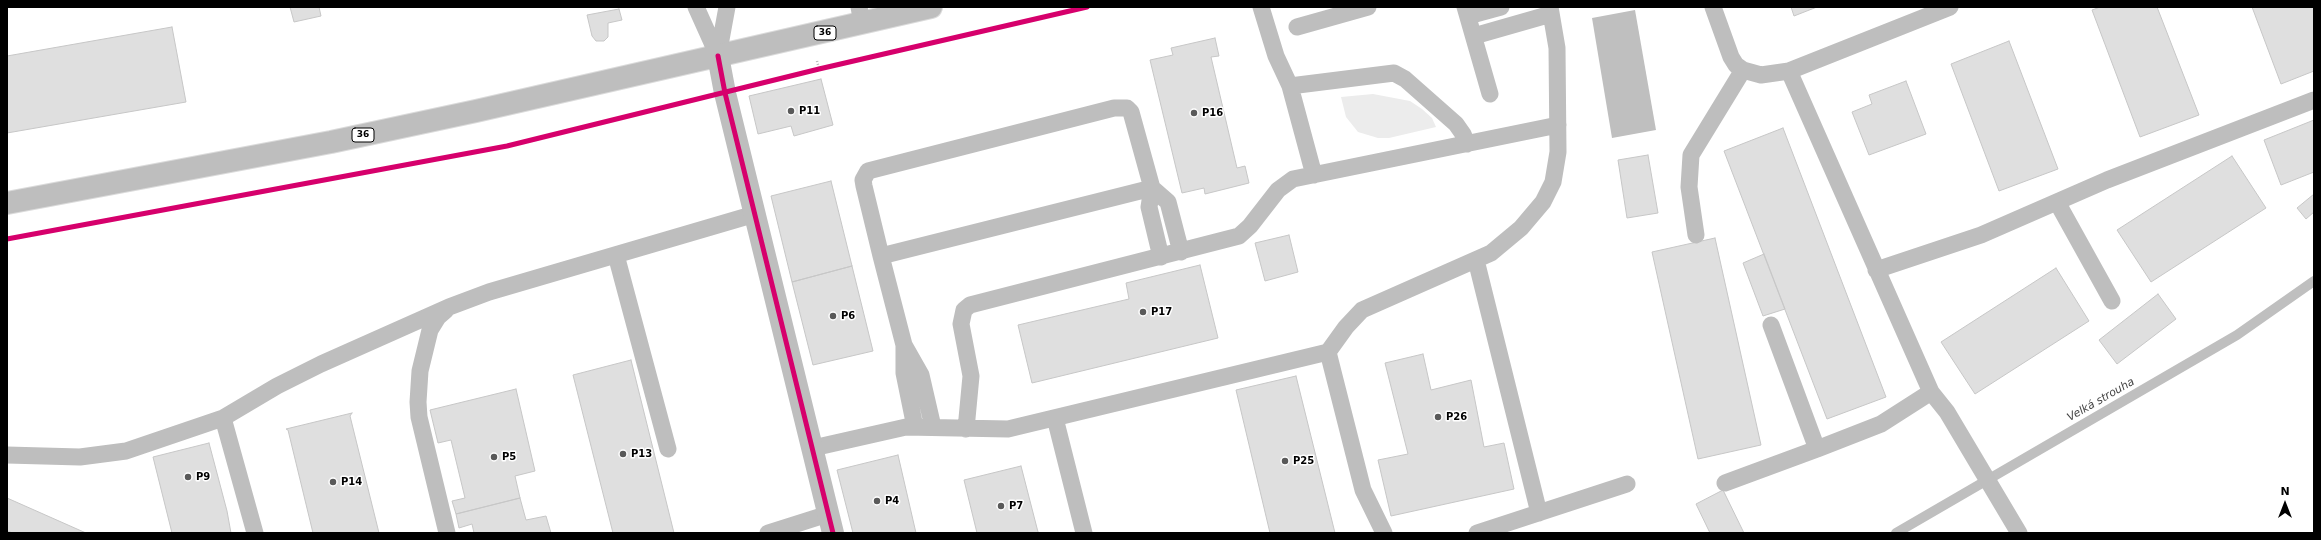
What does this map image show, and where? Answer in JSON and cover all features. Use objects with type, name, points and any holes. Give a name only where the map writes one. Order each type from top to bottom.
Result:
[{"type":"main road","name":"36","points":[[7,203],[331,142],[718,56],[861,15],[931,7]]},
{"type":"main road","points":[[718,56],[830,524]]},
{"type":"lane","points":[[696,7],[718,56]]},
{"type":"lane","points":[[718,56],[727,7]]},
{"type":"lane","points":[[1261,7],[1276,56],[1290,86],[1314,175]]},
{"type":"lane","points":[[1297,27],[1368,7]]},
{"type":"lane","points":[[1490,94],[1467,12],[1501,7]]},
{"type":"lane","points":[[1713,7],[1731,57],[1736,65],[1743,70],[1761,75],[1789,71],[1950,7]]},
{"type":"lane","points":[[813,448],[890,430],[915,427],[1008,429],[1328,352],[1346,327],[1362,310],[1491,253],[1521,228],[1543,202],[1553,182],[1558,152],[1557,48],[1550,11],[1474,36]]},
{"type":"lane","points":[[1696,235],[1688,181],[1691,155],[1743,70]]},
{"type":"lane","points":[[1789,71],[1931,392],[1947,412],[2019,533]]},
{"type":"lane","points":[[1290,86],[1394,72],[1405,79],[1456,124],[1464,134],[1467,144]]},
{"type":"lane","points":[[1876,270],[1981,235],[2107,180],[2314,100]]},
{"type":"lane","points":[[915,427],[904,373],[904,345],[864,186],[863,180],[868,171],[1114,108],[1127,108],[1132,112],[1152,188],[1149,207],[1161,257]]},
{"type":"lane","points":[[966,429],[972,376],[961,324],[964,310],[979,302],[1181,252],[1239,236],[1250,226],[1284,183],[1293,179],[1558,125]]},
{"type":"lane","points":[[1152,188],[1168,202],[1181,252]]},
{"type":"lane","points":[[881,256],[1152,188]]},
{"type":"lane","points":[[2057,202],[2112,301]]},
{"type":"lane","points":[[7,455],[80,457],[118,452],[223,418],[290,379],[448,307],[489,292],[755,214]]},
{"type":"lane","points":[[616,255],[668,449]]},
{"type":"lane","points":[[1476,260],[1539,513]]},
{"type":"lane","points":[[447,533],[419,417],[418,393],[425,348],[430,330],[438,317],[448,307]]},
{"type":"lane","points":[[1771,325],[1817,449]]},
{"type":"lane","points":[[904,345],[921,375],[934,427]]},
{"type":"lane","points":[[1328,352],[1363,490],[1384,533]]},
{"type":"lane","points":[[1725,483],[1881,424],[1931,392]]},
{"type":"lane","points":[[223,418],[255,533]]},
{"type":"lane","points":[[1055,418],[1084,533]]},
{"type":"lane","points":[[1476,533],[1627,484]]},
{"type":"lane","points":[[768,533],[830,524]]},
{"type":"path","points":[[812,70],[826,67]]},
{"type":"shaded area","points":[[1635,10],[1656,130],[1612,138],[1592,18]]},
{"type":"shaded area","points":[[1373,94],[1410,101],[1432,118],[1436,127],[1389,138],[1378,138],[1358,132],[1346,117],[1341,97]]},
{"type":"building","points":[[290,7],[319,7],[321,16],[294,22]]},
{"type":"building","points":[[1791,7],[1817,7],[1794,16]]},
{"type":"building","points":[[2100,7],[2157,7],[2199,115],[2140,137],[2092,10]]},
{"type":"building","points":[[2252,7],[2314,7],[2314,71],[2281,84]]},
{"type":"building","points":[[619,9],[622,20],[608,23],[608,37],[604,41],[596,41],[592,36],[587,15]]},
{"type":"building","points":[[172,27],[186,102],[7,133],[7,56]]},
{"type":"building","name":"P16","points":[[1215,38],[1219,56],[1211,57],[1237,168],[1245,166],[1249,183],[1205,194],[1204,188],[1182,193],[1150,60],[1173,55],[1171,48]]},
{"type":"building","points":[[2009,41],[2058,169],[1999,191],[1951,64]]},
{"type":"building","name":"P11","points":[[821,79],[833,125],[794,136],[791,126],[758,134],[749,96]]},
{"type":"building","points":[[1906,81],[1926,134],[1869,155],[1852,112],[1872,104],[1869,95]]},
{"type":"building","points":[[2314,120],[2314,172],[2281,185],[2264,140]]},
{"type":"building","points":[[1783,128],[1886,397],[1827,419],[1724,151]]},
{"type":"building","points":[[1648,155],[1658,213],[1627,218],[1618,160]]},
{"type":"building","points":[[2232,156],[2266,208],[2151,282],[2117,230]]},
{"type":"building","points":[[831,181],[852,266],[792,282],[771,196]]},
{"type":"building","points":[[2314,194],[2314,212],[2306,219],[2297,208]]},
{"type":"building","points":[[1289,235],[1298,272],[1265,281],[1255,243]]},
{"type":"building","points":[[1715,238],[1761,445],[1698,459],[1652,252]]},
{"type":"building","points":[[1764,254],[1785,309],[1763,316],[1743,263]]},
{"type":"building","name":"P17","points":[[1200,265],[1218,338],[1032,383],[1018,325],[1129,299],[1126,283]]},
{"type":"building","name":"P6","points":[[852,266],[873,351],[813,365],[792,282]]},
{"type":"building","points":[[2056,268],[2089,321],[1975,394],[1941,342]]},
{"type":"building","points":[[2158,294],[2176,319],[2117,364],[2099,340]]},
{"type":"building","name":"P26","points":[[1423,354],[1431,390],[1471,380],[1484,447],[1504,443],[1514,489],[1391,516],[1378,460],[1408,454],[1385,363]]},
{"type":"building","name":"P13","points":[[631,360],[674,533],[613,533],[573,375]]},
{"type":"building","name":"P25","points":[[1296,376],[1335,533],[1270,533],[1236,390]]},
{"type":"building","name":"P5","points":[[516,389],[535,471],[515,476],[520,498],[456,514],[452,501],[465,498],[451,440],[438,443],[430,410]]},
{"type":"building","name":"P14","points":[[352,413],[350,416],[379,533],[313,533],[288,430],[286,429]]},
{"type":"building","name":"P9","points":[[209,443],[227,511],[231,533],[172,533],[153,457]]},
{"type":"building","name":"P4","points":[[898,455],[916,533],[853,533],[837,470]]},
{"type":"building","name":"P7","points":[[1021,466],[1038,532],[1040,533],[977,533],[964,480]]},
{"type":"building","points":[[1723,490],[1744,533],[1710,533],[1696,504]]},
{"type":"building","points":[[7,498],[86,533],[13,533],[7,531]]},
{"type":"building","points":[[520,498],[526,520],[546,516],[551,533],[474,533],[472,524],[459,528],[456,514]]},
{"type":"waterway","name":"Velká strouha","points":[[1896,533],[2237,335],[2314,281]]},
{"type":"cycle path","points":[[7,239],[507,146],[819,69],[1087,7]]},
{"type":"cycle path","points":[[718,56],[725,93],[833,533]]},
{"type":"place","name":"P11","points":[[791,111]]},
{"type":"place","name":"P16","points":[[1194,113]]},
{"type":"place","name":"P17","points":[[1143,312]]},
{"type":"place","name":"P6","points":[[833,316]]},
{"type":"place","name":"P26","points":[[1438,417]]},
{"type":"place","name":"P13","points":[[623,454]]},
{"type":"place","name":"P5","points":[[494,457]]},
{"type":"place","name":"P25","points":[[1285,461]]},
{"type":"place","name":"P9","points":[[188,477]]},
{"type":"place","name":"P14","points":[[333,482]]},
{"type":"place","name":"P4","points":[[877,501]]},
{"type":"place","name":"P7","points":[[1001,506]]}]
